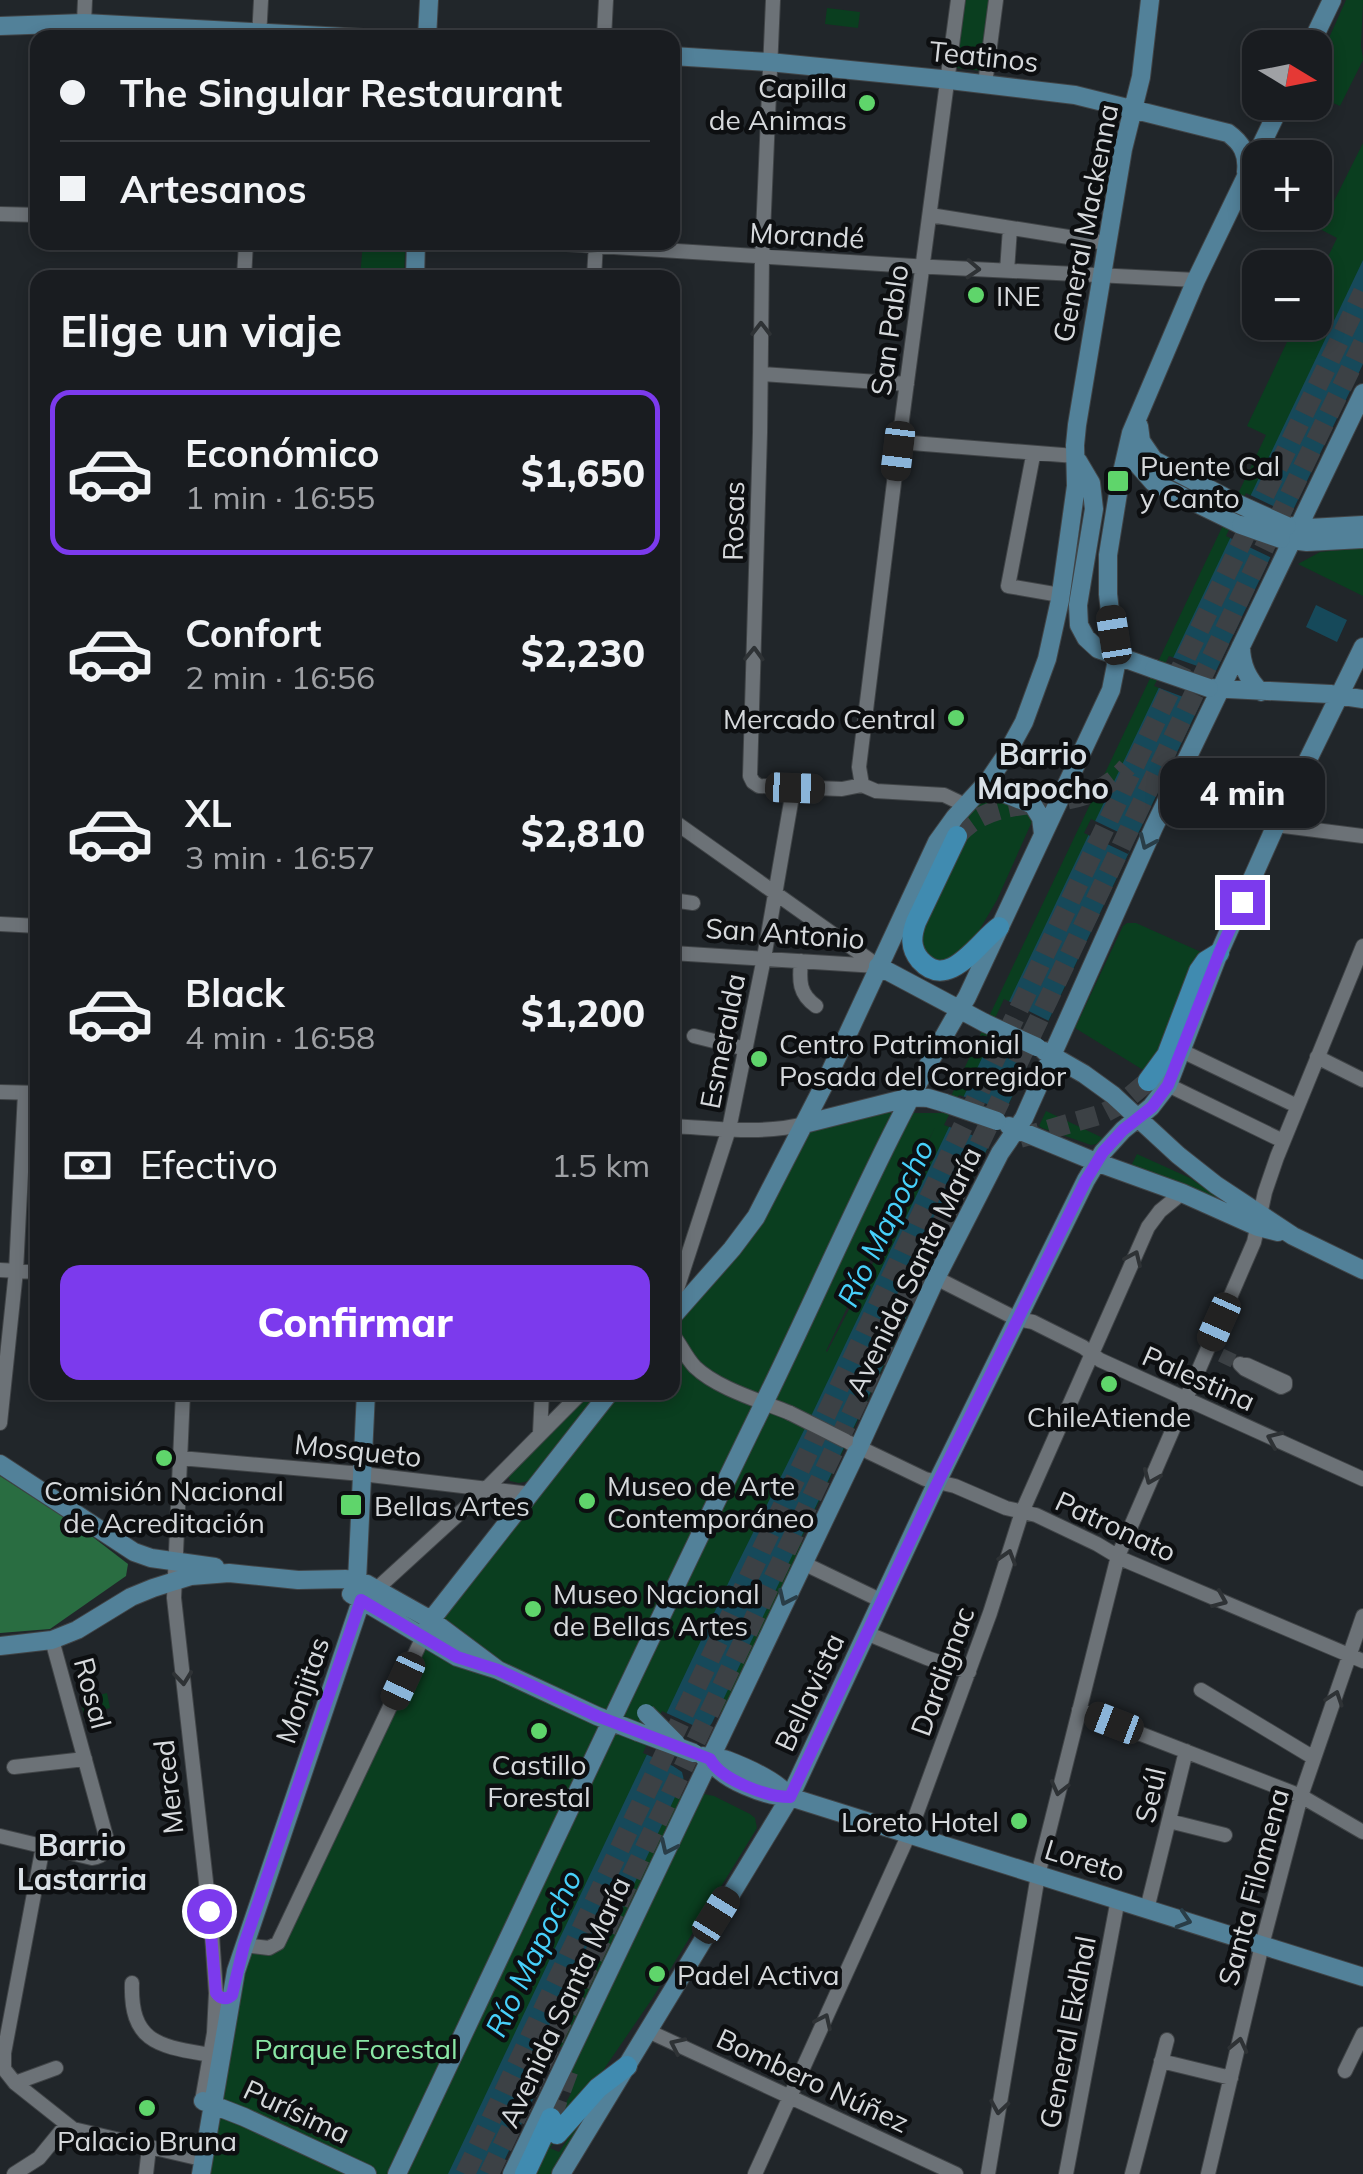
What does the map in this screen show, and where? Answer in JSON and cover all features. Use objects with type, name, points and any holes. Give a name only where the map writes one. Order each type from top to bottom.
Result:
[{"type":"highway","points":[[957,836],[916,922],[912,947],[927,966],[948,970],[966,960],[1000,927]]},
{"type":"highway","points":[[1158,1083],[1199,971],[1219,954]]},
{"type":"highway","points":[[524,2174],[554,2126],[626,2066]]},
{"type":"main road","points":[[427,30],[429,0]]},
{"type":"main road","name":"General Mackenna","points":[[680,1308],[749,1226],[764,1202],[926,863],[945,830],[1006,755],[1030,710],[1047,660],[1060,595],[1076,486],[1076,425],[1126,133],[1140,78],[1150,0]]},
{"type":"main road","points":[[1318,30],[1332,0]]},
{"type":"main road","points":[[0,26],[84,23],[195,30]]},
{"type":"main road","name":"Teatinos","points":[[680,56],[769,62],[1087,97],[1222,130],[1237,140],[1242,150]]},
{"type":"main road","points":[[1126,133],[1138,125],[1189,124]]},
{"type":"main road","points":[[396,2174],[888,1144],[1000,927],[1111,690],[1116,656],[1107,582],[1108,555],[1131,434],[1196,280],[1242,186]]},
{"type":"main road","name":"Avenida Santa María","points":[[512,2174],[694,1753],[803,1563],[853,1444],[1000,1153],[1017,1129],[1045,1051],[1146,843],[1214,689],[1241,646],[1276,575],[1290,533],[1363,393]]},
{"type":"main road","points":[[1140,410],[1141,442],[1150,456],[1230,510]]},
{"type":"main road","points":[[1131,434],[1132,452],[1147,477],[1290,533],[1363,540]]},
{"type":"main road","points":[[1075,456],[1089,478],[1094,498],[1078,621],[1098,649],[1214,689],[1340,694],[1363,699]]},
{"type":"main road","points":[[1290,533],[1363,525]]},
{"type":"main road","points":[[1276,575],[1304,556],[1342,540]]},
{"type":"main road","points":[[1241,646],[1245,670],[1260,692]]},
{"type":"main road","name":"Bellavista","points":[[560,2174],[790,1797],[938,1482],[1096,1162],[1123,1130],[1156,1103],[1158,1083],[1182,1051],[1219,954],[1276,825],[1363,647]]},
{"type":"main road","points":[[972,799],[996,790],[1033,805],[1041,818],[1043,835]]},
{"type":"main road","name":"San Antonio","points":[[878,966],[1045,1051],[1099,1084],[1259,1220]]},
{"type":"main road","points":[[824,1082],[830,1102],[880,1124],[888,1144]]},
{"type":"main road","points":[[804,1124],[911,1097],[945,1103],[1259,1220],[1363,1270]]},
{"type":"main road","name":"Monjitas","points":[[224,1994],[361,1600],[358,1581],[366,1400]]},
{"type":"main road","points":[[427,1629],[604,1400]]},
{"type":"main road","points":[[0,1464],[134,1552],[230,1572],[358,1581],[377,1589],[427,1629]]},
{"type":"main road","points":[[132,1597],[140,1576],[134,1552]]},
{"type":"main road","points":[[0,1646],[52,1640],[77,1630],[132,1597],[199,1575],[230,1572]]},
{"type":"main road","points":[[313,1580],[427,1629]]},
{"type":"main road","name":"Loreto","points":[[427,1629],[498,1670],[612,1722],[694,1753],[724,1759],[777,1784],[790,1797],[1363,1977]]},
{"type":"main road","points":[[632,1676],[633,1697],[694,1753]]},
{"type":"main road","name":"Merced","points":[[194,2168],[224,1994]]},
{"type":"main road","name":"Purísima","points":[[208,2102],[367,2174]]},
{"type":"street","points":[[84,23],[85,0]]},
{"type":"street","points":[[259,30],[261,0]]},
{"type":"street","points":[[604,30],[606,0]]},
{"type":"street","points":[[769,62],[773,0]]},
{"type":"street","name":"San Pablo","points":[[862,785],[858,767],[958,0]]},
{"type":"street","points":[[985,84],[996,0]]},
{"type":"street","name":"Rosas","points":[[769,62],[749,769],[755,784],[785,788]]},
{"type":"street","points":[[0,214],[30,215]]},
{"type":"street","points":[[930,215],[1106,243]]},
{"type":"street","points":[[1007,271],[1010,228]]},
{"type":"street","name":"Morandé","points":[[665,250],[1196,280]]},
{"type":"street","points":[[760,374],[907,384]]},
{"type":"street","points":[[899,442],[1075,456]]},
{"type":"street","points":[[1032,461],[1008,586],[1060,595]]},
{"type":"street","points":[[785,788],[842,790],[862,785],[876,791],[972,799]]},
{"type":"street","name":"Esmeralda","points":[[680,1280],[730,1129],[791,802],[785,788]]},
{"type":"street","points":[[1276,825],[1363,836]]},
{"type":"street","points":[[680,826],[878,966]]},
{"type":"street","points":[[680,903],[692,904]]},
{"type":"street","points":[[0,924],[30,926]]},
{"type":"street","points":[[988,2174],[1038,1874],[1118,1556],[1185,1399],[1214,1352],[1254,1242],[1271,1173],[1363,946]]},
{"type":"street","name":"San Antonio","points":[[680,953],[878,966]]},
{"type":"street","points":[[802,960],[800,986],[816,1006]]},
{"type":"street","points":[[694,1036],[746,1048]]},
{"type":"street","points":[[1182,1051],[1297,1106]]},
{"type":"street","points":[[1317,1057],[1363,1080]]},
{"type":"street","points":[[1158,1083],[1283,1141]]},
{"type":"street","points":[[0,1092],[30,1093]]},
{"type":"street","points":[[0,1423],[30,1105]]},
{"type":"street","points":[[680,1126],[784,1128],[804,1124]]},
{"type":"street","name":"Dardignac","points":[[755,2174],[909,1834],[1022,1512],[1090,1355],[1148,1227],[1182,1193]]},
{"type":"street","points":[[0,1270],[30,1272]]},
{"type":"street","name":"Palestina","points":[[936,1278],[1017,1319],[1033,1322],[1083,1347],[1090,1355],[1363,1478]]},
{"type":"street","name":"Patronato","points":[[680,1346],[700,1371],[742,1394],[790,1413],[926,1480],[954,1486],[1067,1530],[1118,1556],[1356,1658]]},
{"type":"street","name":"Merced","points":[[183,1400],[173,1582],[224,1994],[210,2056],[208,2102]]},
{"type":"street","points":[[540,1433],[542,1400]]},
{"type":"street","points":[[361,1600],[486,1489],[574,1400]]},
{"type":"street","name":"Mosqueto","points":[[180,1458],[530,1494]]},
{"type":"street","points":[[803,1563],[882,1601]]},
{"type":"street","name":"Santa Filomena","points":[[1208,2174],[1302,1796],[1356,1658],[1363,1616]]},
{"type":"street","points":[[244,1945],[269,1948],[278,1944],[427,1629]]},
{"type":"street","points":[[866,1633],[968,1672]]},
{"type":"street","name":"Rosal","points":[[44,1846],[92,1858],[105,1852],[107,1840],[52,1640]]},
{"type":"street","points":[[1201,1690],[1314,1758]]},
{"type":"street","points":[[1078,1710],[1302,1796],[1363,1832]]},
{"type":"street","name":"Seúl","points":[[1147,1908],[1186,1752]]},
{"type":"street","name":"Rosal","points":[[14,1767],[85,1759]]},
{"type":"street","points":[[1170,1821],[1225,1835]]},
{"type":"street","points":[[0,1836],[44,1846],[4,2068],[15,2083],[66,2125],[149,2148],[194,2168]]},
{"type":"street","name":"General Ekdhal","points":[[1066,2174],[1118,1900]]},
{"type":"street","points":[[132,1982],[136,2016],[151,2039],[161,2046],[210,2056]]},
{"type":"street","name":"Bombero Núñez","points":[[648,2031],[956,2174]]},
{"type":"street","points":[[1346,2072],[1363,2034]]},
{"type":"street","points":[[1132,2174],[1167,2040]]},
{"type":"street","points":[[1162,2061],[1231,2078]]},
{"type":"street","points":[[15,2083],[56,2068]]},
{"type":"street","points":[[14,2174],[39,2158],[66,2125]]},
{"type":"street","points":[[146,2174],[149,2148]]},
{"type":"green space","points":[[965,0],[991,0],[982,71],[956,68]]},
{"type":"green space","points":[[1346,0],[1363,0],[1363,60],[1340,106],[1332,102],[1332,31]]},
{"type":"green space","points":[[827,8],[860,12],[858,28],[825,24]]},
{"type":"green space","name":"Parque Forestal","points":[[1363,143],[1363,362],[800,1541],[723,1712],[718,1711],[706,1731],[678,1793],[683,1797],[562,2047],[557,2045],[498,2174],[207,2174],[248,1950],[265,1954],[442,1617],[612,1400],[680,1400],[680,1314],[771,1205],[814,1125],[885,1113],[943,1113],[1266,435],[1247,426],[1288,340],[1332,340],[1331,250],[1337,238],[1322,230],[1332,230],[1332,205]],"holes":[[[935,1127],[872,1265],[826,1351]]]},
{"type":"green space","points":[[362,250],[405,252],[404,270],[361,270]]},
{"type":"green space","points":[[1363,548],[1363,596],[1298,564],[1320,552]]},
{"type":"green space","points":[[992,791],[1038,808],[997,900],[970,946],[963,956],[932,964],[917,940],[952,834]]},
{"type":"green space","points":[[1127,923],[1136,923],[1201,952],[1162,1053],[1148,1073],[1075,1028]]},
{"type":"green space","points":[[1046,1111],[1103,1138],[1091,1145],[1042,1128],[1039,1126]]},
{"type":"green space","points":[[1137,1154],[1190,1178],[1249,1214],[1131,1166]]},
{"type":"green space","points":[[582,1400],[598,1400],[534,1480],[519,1483],[510,1481],[508,1476]]},
{"type":"green space","points":[[0,1476],[128,1564],[126,1576],[50,1629],[0,1633]]},
{"type":"green space","points":[[107,1693],[110,1708],[84,1715],[80,1700]]},
{"type":"green space","points":[[704,1794],[750,1814],[757,1828],[652,1999],[550,2148],[559,2152],[599,2100],[551,2174],[530,2174],[571,2093],[561,2088]]},
{"type":"water","points":[[1363,260],[1363,364],[706,1731],[498,2174],[448,2174],[1325,340],[1332,340],[1332,325]]},
{"type":"water","points":[[1316,605],[1347,620],[1337,642],[1306,627]]},
{"type":"pier","points":[[1246,493],[1292,515],[1272,558],[1226,536]]},
{"type":"pier","points":[[1169,656],[1217,673],[1202,704],[1154,686]]},
{"type":"pier","points":[[1091,819],[1135,840],[1128,854],[1084,833]]},
{"type":"pier","points":[[1004,999],[1049,1021],[1029,1063],[984,1042]]},
{"type":"pier","points":[[959,1095],[1006,1110],[991,1142],[944,1125]]},
{"type":"pier","points":[[662,1711],[699,1728],[714,1728],[689,1782],[673,1766],[643,1753]]},
{"type":"tunnel","points":[[465,2174],[1363,292]]},
{"type":"tunnel","points":[[489,2174],[1363,343]]},
{"type":"tunnel","points":[[957,836],[976,820],[996,811],[1086,795],[1108,784],[1127,767]]},
{"type":"tunnel","points":[[1020,1138],[1102,1114],[1148,1081]]},
{"type":"tunnel","points":[[1221,1355],[1240,1364]]},
{"type":"tunnel","points":[[551,2118],[571,2064]]},
{"type":"place","name":"Capilla de Animas","points":[[867,103]]},
{"type":"place","name":"INE","points":[[976,295]]},
{"type":"place","name":"Puente Cal y Canto","points":[[1118,481]]},
{"type":"place","name":"Mercado Central","points":[[956,718]]},
{"type":"place","name":"Centro Patrimonial Posada del Corregidor","points":[[759,1059]]},
{"type":"place","name":"ChileAtiende","points":[[1109,1384]]},
{"type":"place","name":"Comisión Nacional de Acreditación","points":[[164,1458]]},
{"type":"place","name":"Museo de Arte Contemporáneo","points":[[587,1501]]},
{"type":"place","name":"Bellas Artes","points":[[351,1505]]},
{"type":"place","name":"Museo Nacional de Bellas Artes","points":[[533,1609]]},
{"type":"place","name":"Castillo Forestal","points":[[539,1731]]},
{"type":"place","name":"Loreto Hotel","points":[[1019,1821]]},
{"type":"place","name":"Padel Activa","points":[[657,1974]]},
{"type":"place","name":"Palacio Bruna","points":[[147,2108]]},
{"type":"district","name":"Barrio Mapocho","points":[[1043,771]]},
{"type":"district","name":"Barrio Lastarria","points":[[82,1862]]},
{"type":"route","points":[[209,1911],[216,1993],[227,1998],[232,1995],[244,1945],[361,1600],[457,1657],[498,1670],[597,1716],[710,1759],[718,1771],[771,1796],[790,1797],[1086,1180],[1103,1152],[1152,1107],[1168,1085],[1242,902]]},
{"type":"water label","name":"Río Mapocho","points":[[885,1223]]},
{"type":"water label","name":"Río Mapocho","points":[[533,1953]]}]
